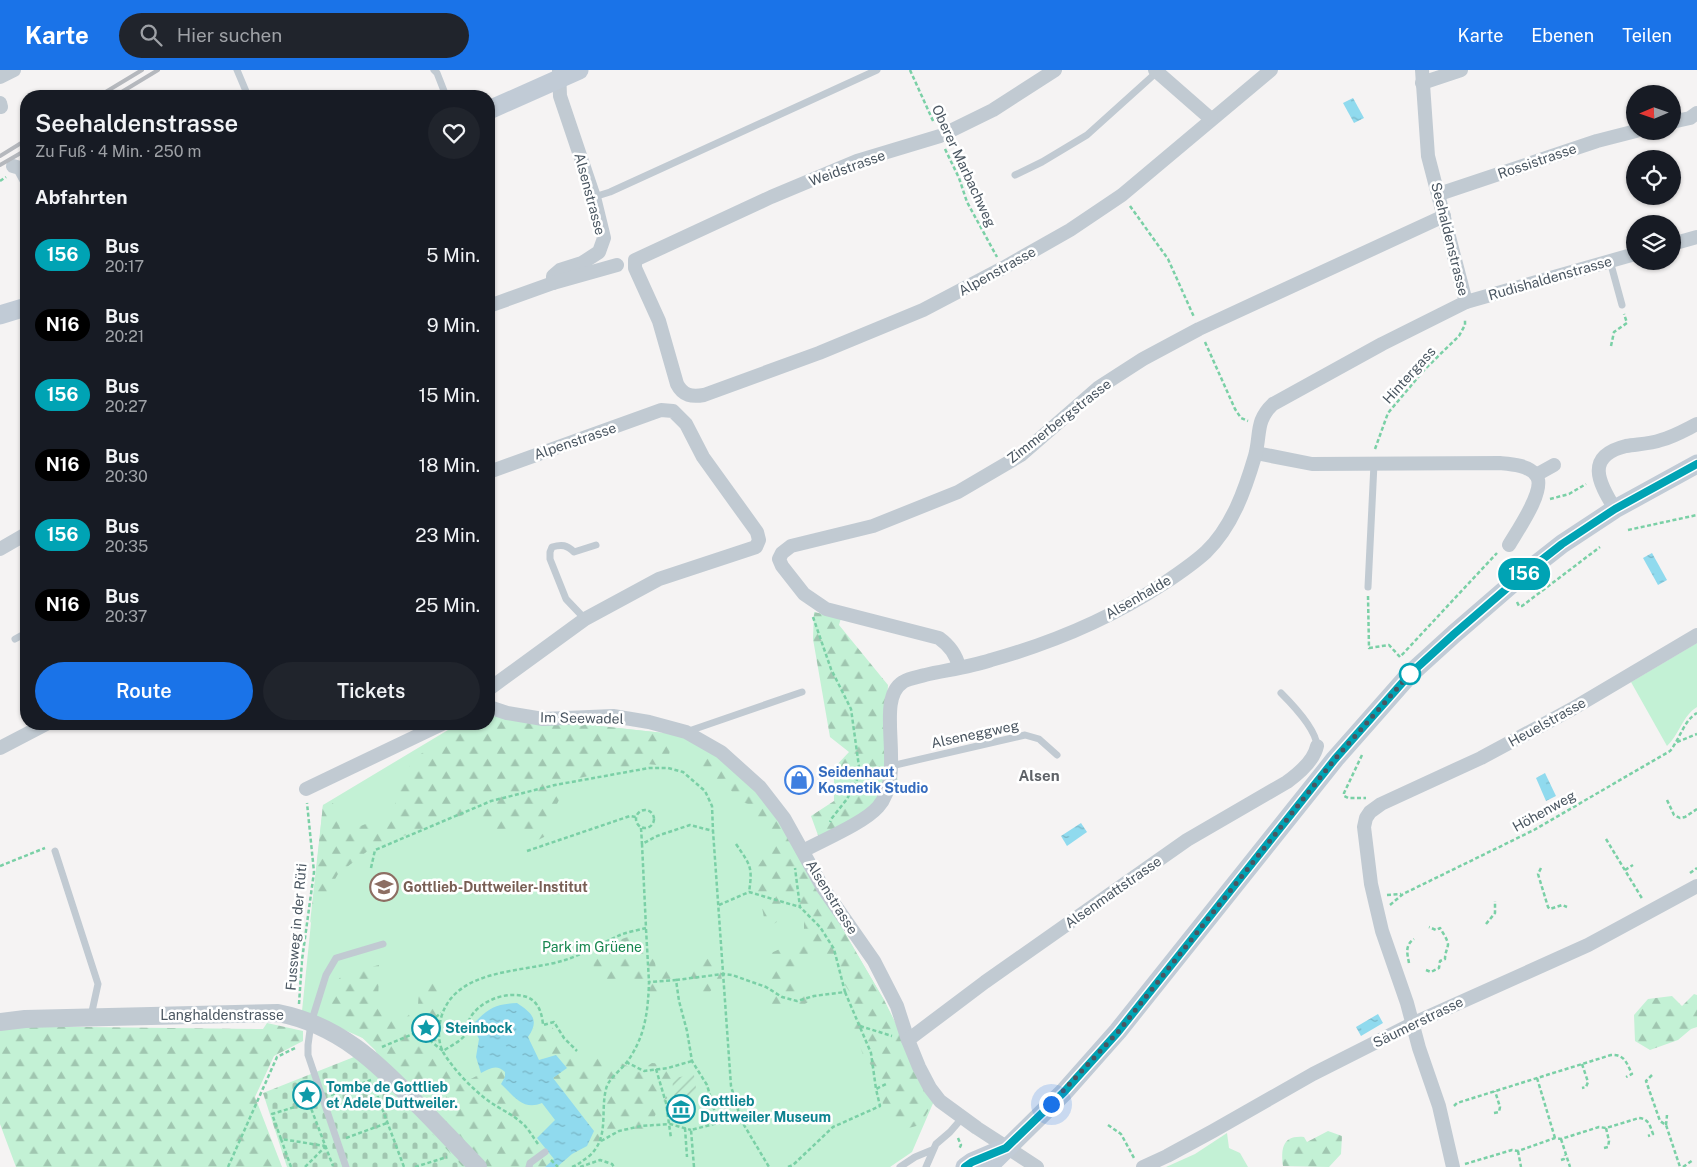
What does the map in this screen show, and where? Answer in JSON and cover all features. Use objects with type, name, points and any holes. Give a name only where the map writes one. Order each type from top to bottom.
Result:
[{"type":"main road","points":[[495,107],[559,75],[579,70]]},
{"type":"main road","points":[[0,315],[20,309]]},
{"type":"main road","points":[[988,1167],[1064,1092],[1118,1032],[1335,759],[1410,674],[1520,577],[1562,544],[1615,509],[1697,464]]},
{"type":"main road","points":[[959,1161],[972,1162],[1006,1148]]},
{"type":"street","points":[[0,77],[14,70]]},
{"type":"street","name":"Weidstrasse","points":[[683,392],[678,384],[659,321],[635,268],[635,260],[857,161],[940,136],[993,110],[1055,70]]},
{"type":"street","name":"Alpenstrasse","points":[[683,392],[692,396],[704,395],[819,353],[924,310],[1003,268],[1070,230],[1122,195],[1271,70]]},
{"type":"street","points":[[1422,76],[1461,70]]},
{"type":"street","points":[[1156,71],[1211,119]]},
{"type":"street","name":"Alsenstrasse","points":[[553,283],[553,276],[560,270],[582,263],[599,252],[604,238],[594,197],[560,96],[559,75]]},
{"type":"street","name":"Seehaldenstrasse","points":[[1256,453],[1259,425],[1262,416],[1273,404],[1382,344],[1466,302],[1428,156],[1422,76]]},
{"type":"street","points":[[1681,120],[1690,118],[1697,113]]},
{"type":"street","name":"Rossistrasse","points":[[1438,194],[1597,141],[1626,134]]},
{"type":"street","points":[[13,166],[20,168]]},
{"type":"street","name":"Zimmerbergstrasse","points":[[804,594],[782,566],[779,559],[782,553],[791,546],[874,526],[958,492],[1021,455],[1098,388],[1143,359],[1199,329],[1444,216]]},
{"type":"street","points":[[1681,241],[1697,237]]},
{"type":"street","name":"Rudishaldenstrasse","points":[[1466,302],[1626,256]]},
{"type":"street","points":[[495,304],[553,283],[616,265]]},
{"type":"street","name":"Alpenstrasse","points":[[495,470],[661,410],[673,412],[686,424],[704,457],[757,532],[759,540],[756,547],[659,579],[585,619]]},
{"type":"street","points":[[1615,509],[1603,487],[1599,473],[1600,462],[1605,455],[1626,446],[1661,441],[1697,424]]},
{"type":"street","points":[[1256,453],[1312,464],[1500,462],[1527,469],[1536,475],[1538,491],[1534,502],[1509,545]]},
{"type":"street","name":"Alsenhalde","points":[[959,667],[989,661],[1040,645],[1086,626],[1128,606],[1181,572],[1205,553],[1221,536],[1245,489],[1256,453]]},
{"type":"street","points":[[1536,475],[1554,466]]},
{"type":"street","points":[[0,549],[20,537]]},
{"type":"street","points":[[804,594],[826,609],[939,638],[951,648],[957,658],[959,667]]},
{"type":"street","points":[[495,685],[585,619]]},
{"type":"street","name":"Heuelstrasse","points":[[1412,1024],[1407,1003],[1380,922],[1371,884],[1364,836],[1366,818],[1370,812],[1381,804],[1481,758],[1572,709],[1697,636]]},
{"type":"street","name":"Alsenstrasse","points":[[959,667],[913,678],[903,682],[895,690],[890,706],[892,766],[886,794],[878,807],[863,819],[832,835],[799,856],[874,961],[897,1006],[918,1067],[930,1088],[940,1101],[1006,1148],[1037,1167]]},
{"type":"street","name":"Im Seewadel","points":[[495,709],[506,713],[542,719],[612,716],[649,722],[686,732],[721,752],[760,787],[784,818],[799,856]]},
{"type":"street","points":[[0,748],[34,730]]},
{"type":"street","points":[[306,789],[429,730]]},
{"type":"street","name":"Alsenmattstrasse","points":[[908,1040],[993,976],[1187,840],[1287,782],[1314,755],[1317,746]]},
{"type":"street","name":"Säumerstrasse","points":[[1140,1164],[1174,1152],[1314,1074],[1412,1024],[1588,944],[1697,886]]},
{"type":"street","name":"Langhaldenstrasse","points":[[0,1022],[26,1019],[278,1013],[299,1017],[335,1035],[368,1056],[392,1078],[478,1167]]},
{"type":"street","points":[[1412,1024],[1441,1112],[1455,1167]]},
{"type":"lane","points":[[237,70],[245,90]]},
{"type":"lane","points":[[434,70],[444,90]]},
{"type":"lane","points":[[594,197],[610,192],[877,70]]},
{"type":"lane","points":[[1015,175],[1042,162],[1087,134],[1156,71]]},
{"type":"lane","points":[[1609,260],[1622,305]]},
{"type":"lane","points":[[1368,587],[1374,464]]},
{"type":"lane","points":[[585,619],[566,599],[550,559],[550,552],[552,547],[560,545],[568,546],[574,552],[596,545]]},
{"type":"lane","points":[[15,639],[20,636]]},
{"type":"lane","points":[[686,732],[802,692]]},
{"type":"lane","points":[[1281,693],[1313,732],[1317,746]]},
{"type":"lane","name":"Alseneggweg","points":[[892,766],[1025,735],[1039,738],[1057,755]]},
{"type":"lane","points":[[54,848],[98,984],[91,1017]]},
{"type":"lane","points":[[346,1167],[308,1055],[308,1044],[326,975],[336,958],[383,944]]},
{"type":"lane","points":[[926,1167],[936,1144],[963,1117]]},
{"type":"lane","points":[[900,1167],[915,1157],[932,1150]]},
{"type":"lane","points":[[529,1167],[530,1163],[545,1152]]},
{"type":"path","name":"Oberer Marbachweg","points":[[910,70],[959,178],[967,202],[1003,268]]},
{"type":"path","points":[[1122,195],[1168,259],[1196,323]]},
{"type":"path","name":"Hintergass","points":[[1374,464],[1371,459],[1388,413],[1425,369],[1459,336],[1465,324],[1466,302]]},
{"type":"path","points":[[1611,346],[1614,332],[1627,322],[1622,305]]},
{"type":"path","points":[[1206,344],[1235,409],[1241,418],[1259,425]]},
{"type":"path","points":[[1534,502],[1569,494],[1599,473]]},
{"type":"path","points":[[1628,530],[1697,515]]},
{"type":"path","points":[[1368,587],[1370,648],[1389,645],[1400,657],[1499,551],[1509,545]]},
{"type":"path","points":[[1517,602],[1518,606],[1522,606],[1600,547]]},
{"type":"path","points":[[804,594],[831,669],[852,709],[860,774],[847,800],[832,818],[829,825],[832,835]]},
{"type":"path","name":"Höhenweg","points":[[1386,909],[1403,894],[1534,830],[1670,751],[1687,722],[1697,712]]},
{"type":"path","points":[[1677,742],[1697,734]]},
{"type":"path","points":[[1365,748],[1344,792],[1344,796],[1348,798],[1367,798]]},
{"type":"path","points":[[371,868],[375,850],[491,801],[649,768],[668,768],[683,772],[705,791],[712,806],[731,1086],[741,1120],[769,1167]]},
{"type":"path","name":"Fussweg in der Rüti","points":[[299,1006],[302,960],[314,872],[306,789]]},
{"type":"path","points":[[1667,800],[1674,815],[1680,818],[1697,809]]},
{"type":"path","points":[[601,1141],[606,1087],[636,1048],[645,1027],[648,1010],[650,982],[641,828],[636,823],[636,817],[639,812],[645,809],[653,814],[655,819],[652,825],[647,828],[641,828]]},
{"type":"path","points":[[527,851],[630,816],[636,817]]},
{"type":"path","points":[[642,844],[657,836],[690,825],[713,831]]},
{"type":"path","points":[[1606,839],[1646,905]]},
{"type":"path","points":[[736,844],[750,863],[752,873],[748,892]]},
{"type":"path","points":[[0,866],[54,848]]},
{"type":"path","points":[[799,856],[800,907]]},
{"type":"path","points":[[1625,870],[1632,865]]},
{"type":"path","points":[[1540,868],[1538,874],[1548,907],[1550,909],[1562,905],[1567,907]]},
{"type":"path","points":[[719,905],[748,892],[800,907],[820,927],[834,949],[845,992],[871,1053],[880,1106],[834,1126],[793,1165],[788,1167]]},
{"type":"path","points":[[1486,924],[1495,913],[1495,901]]},
{"type":"path","points":[[1426,970],[1431,972],[1439,968],[1440,961],[1445,959],[1448,946],[1440,928],[1436,930],[1428,927]]},
{"type":"path","points":[[368,1056],[374,1051],[415,1033],[443,1011],[458,992],[468,984],[496,974],[563,961],[581,955],[623,934],[646,928]]},
{"type":"path","points":[[1410,965],[1407,947],[1414,939]]},
{"type":"path","points":[[650,982],[723,974],[732,975],[766,987],[782,997],[797,1001],[814,996],[845,992]]},
{"type":"path","points":[[676,980],[692,1061],[707,1085],[718,1123]]},
{"type":"path","points":[[443,1051],[464,1036],[470,1018],[479,1008],[495,998],[510,994],[530,998],[542,1014],[543,1025],[554,1022],[564,1038],[577,1051]]},
{"type":"path","points":[[443,1011],[439,1025],[439,1039],[443,1051]]},
{"type":"path","points":[[860,1026],[908,1040]]},
{"type":"path","points":[[415,1033],[428,1039],[443,1051],[470,1087],[522,1123],[558,1167]]},
{"type":"path","points":[[228,1167],[277,1057],[304,1044],[308,1044]]},
{"type":"path","points":[[1454,1106],[1457,1103],[1611,1055],[1618,1055],[1624,1058],[1632,1074],[1626,1077]]},
{"type":"path","points":[[626,1062],[644,1071],[692,1061]]},
{"type":"path","points":[[1582,1064],[1588,1082],[1586,1087],[1582,1088]]},
{"type":"path","points":[[656,1069],[666,1102],[671,1138]]},
{"type":"path","points":[[1652,1075],[1646,1081],[1660,1121],[1666,1125]]},
{"type":"path","points":[[1537,1078],[1555,1138]]},
{"type":"path","points":[[291,1167],[272,1114],[372,1080],[404,1167]]},
{"type":"path","points":[[876,1089],[886,1084]]},
{"type":"path","points":[[1494,1113],[1499,1112],[1500,1107],[1495,1091]]},
{"type":"path","points":[[1539,1102],[1543,1096]]},
{"type":"path","points":[[309,1102],[333,1167]]},
{"type":"path","points":[[1667,1115],[1666,1125],[1681,1167],[1693,1160]]},
{"type":"path","points":[[1455,1167],[1555,1138],[1561,1139],[1599,1126],[1606,1128],[1639,1118],[1644,1118],[1648,1121],[1653,1134],[1648,1136]]},
{"type":"path","points":[[572,1167],[593,1152],[601,1141],[619,1131],[641,1126],[670,1124],[691,1130],[718,1123],[741,1120]]},
{"type":"path","points":[[280,1139],[325,1146],[387,1123]]},
{"type":"path","points":[[1108,1125],[1121,1134],[1140,1164]]},
{"type":"path","points":[[685,1128],[687,1157]]},
{"type":"path","points":[[1604,1148],[1608,1147],[1609,1142],[1606,1128]]},
{"type":"path","points":[[691,1130],[694,1167]]},
{"type":"path","points":[[950,1132],[957,1137],[961,1145],[959,1161]]},
{"type":"path","points":[[1561,1139],[1570,1167]]},
{"type":"path","points":[[305,1167],[325,1146]]},
{"type":"path","points":[[1518,1150],[1521,1167]]},
{"type":"path","points":[[1561,1160],[1564,1159],[1566,1154]]},
{"type":"path","points":[[415,1167],[451,1156]]},
{"type":"path","points":[[580,1167],[600,1160],[612,1164],[614,1167]]},
{"type":"green space","points":[[814,612],[841,618],[839,625],[888,685],[886,717],[898,782],[873,807],[819,838],[811,816],[834,801],[834,768],[849,752],[830,737],[813,639]]},
{"type":"green space","points":[[1697,643],[1697,707],[1688,715],[1667,746],[1631,682]]},
{"type":"green space","name":"Park im Grüene","points":[[495,715],[700,737],[759,786],[884,1000],[934,1101],[912,1152],[890,1167],[498,1167],[376,1044],[302,1011],[323,805],[448,730],[495,730]]},
{"type":"green space","points":[[495,715],[673,734],[667,766],[647,764],[569,780],[553,812],[548,835],[526,846],[520,830],[503,837],[472,812],[374,846],[338,874],[310,923],[323,805],[333,803],[341,832],[396,812],[394,791],[414,759],[454,730],[495,730]]},
{"type":"green space","points":[[715,750],[759,786],[884,1000],[934,1101],[920,1125],[901,1130],[883,1111],[881,1078],[863,1055],[850,1017],[849,991],[819,946],[796,962],[791,978],[806,987],[810,1001],[792,1009],[787,1009],[765,1001],[770,995],[767,968],[771,953],[791,944],[804,941],[806,909],[793,899],[781,907],[782,918],[774,924],[764,918],[761,902],[754,889],[756,869],[763,859],[769,844],[751,805],[739,801],[730,789],[715,780],[704,769],[701,758]]},
{"type":"green space","points":[[608,933],[616,935],[619,940],[639,933],[644,948],[654,951],[656,971],[668,970],[671,975],[670,992],[656,998],[638,992],[635,983],[628,981],[612,986],[595,976],[592,956],[604,943],[603,938]]},
{"type":"green space","points":[[708,958],[720,966],[722,981],[705,998],[692,994],[689,981],[697,965]]},
{"type":"green space","points":[[379,965],[378,1009],[400,1024],[418,1005],[419,990],[424,987],[430,968],[443,990],[435,1031],[441,1058],[461,1084],[494,1067],[501,1068],[505,1072],[505,1077],[501,1084],[525,1106],[516,1130],[552,1167],[419,1167],[424,1140],[375,1050],[322,999],[343,974]]},
{"type":"green space","points":[[1694,994],[1697,995],[1697,1027],[1691,1029],[1678,1040],[1650,1050],[1635,1041],[1634,1015],[1648,999],[1672,996],[1682,1006]]},
{"type":"green space","points":[[267,1023],[303,1031],[303,1041],[274,1056],[255,1097],[282,1167],[16,1167],[0,1124],[0,1026],[263,1029]]},
{"type":"green space","points":[[552,1027],[575,1057],[603,1053],[638,1072],[652,1063],[664,1064],[674,1079],[671,1095],[660,1104],[648,1132],[626,1132],[607,1142],[587,1146],[594,1131],[553,1078],[566,1068],[539,1061],[528,1036],[534,1028]]},
{"type":"green space","points":[[359,1055],[463,1167],[287,1167],[263,1093]]},
{"type":"green space","points":[[694,1075],[697,1095],[674,1098],[672,1078]]},
{"type":"green space","points":[[1328,1131],[1342,1136],[1341,1154],[1329,1167],[1283,1166],[1282,1154],[1284,1144],[1287,1141],[1291,1138],[1304,1137],[1307,1142]]},
{"type":"green space","points":[[1227,1133],[1229,1148],[1240,1153],[1248,1167],[1166,1167],[1195,1154]]},
{"type":"water","points":[[1353,98],[1364,118],[1354,123],[1343,103]]},
{"type":"water","points":[[1652,553],[1667,580],[1658,585],[1643,558]]},
{"type":"water","points":[[1545,773],[1556,796],[1546,801],[1536,778]]},
{"type":"water","points":[[1081,823],[1087,832],[1067,846],[1061,836]]},
{"type":"water","points":[[517,1003],[533,1017],[532,1031],[528,1037],[539,1060],[556,1055],[567,1068],[553,1078],[594,1131],[587,1146],[572,1154],[557,1167],[545,1167],[554,1159],[537,1138],[555,1120],[542,1103],[535,1105],[524,1104],[510,1093],[501,1084],[505,1077],[505,1072],[499,1068],[493,1068],[481,1073],[476,1057],[479,1039],[472,1025],[492,1008]]},
{"type":"water","points":[[1378,1014],[1383,1023],[1361,1036],[1356,1027]]},
{"type":"railway","points":[[109,90],[142,70]]},
{"type":"railway","points":[[125,90],[158,70]]},
{"type":"railway","points":[[0,156],[20,144]]},
{"type":"railway","points":[[0,165],[20,153]]},
{"type":"bus line","name":"156","points":[[965,1167],[972,1162],[1006,1148],[1064,1092],[1118,1032],[1335,759],[1410,674],[1520,577],[1562,544],[1615,509],[1697,464]]},
{"type":"place","name":"Seidenhaut Kosmetik Studio","points":[[799,780]]},
{"type":"place","name":"Gottlieb-Duttweiler-Institut","points":[[384,887]]},
{"type":"place","name":"Steinbock","points":[[426,1028]]},
{"type":"place","name":"Tombe de Gottlieb et Adele Duttweiler.","points":[[307,1095]]},
{"type":"place","name":"Gottlieb Duttweiler Museum","points":[[681,1109]]},
{"type":"district","name":"Alsen","points":[[1039,776]]},
{"type":"route","points":[[1051,1104],[1118,1032],[1335,759],[1410,674]]}]
